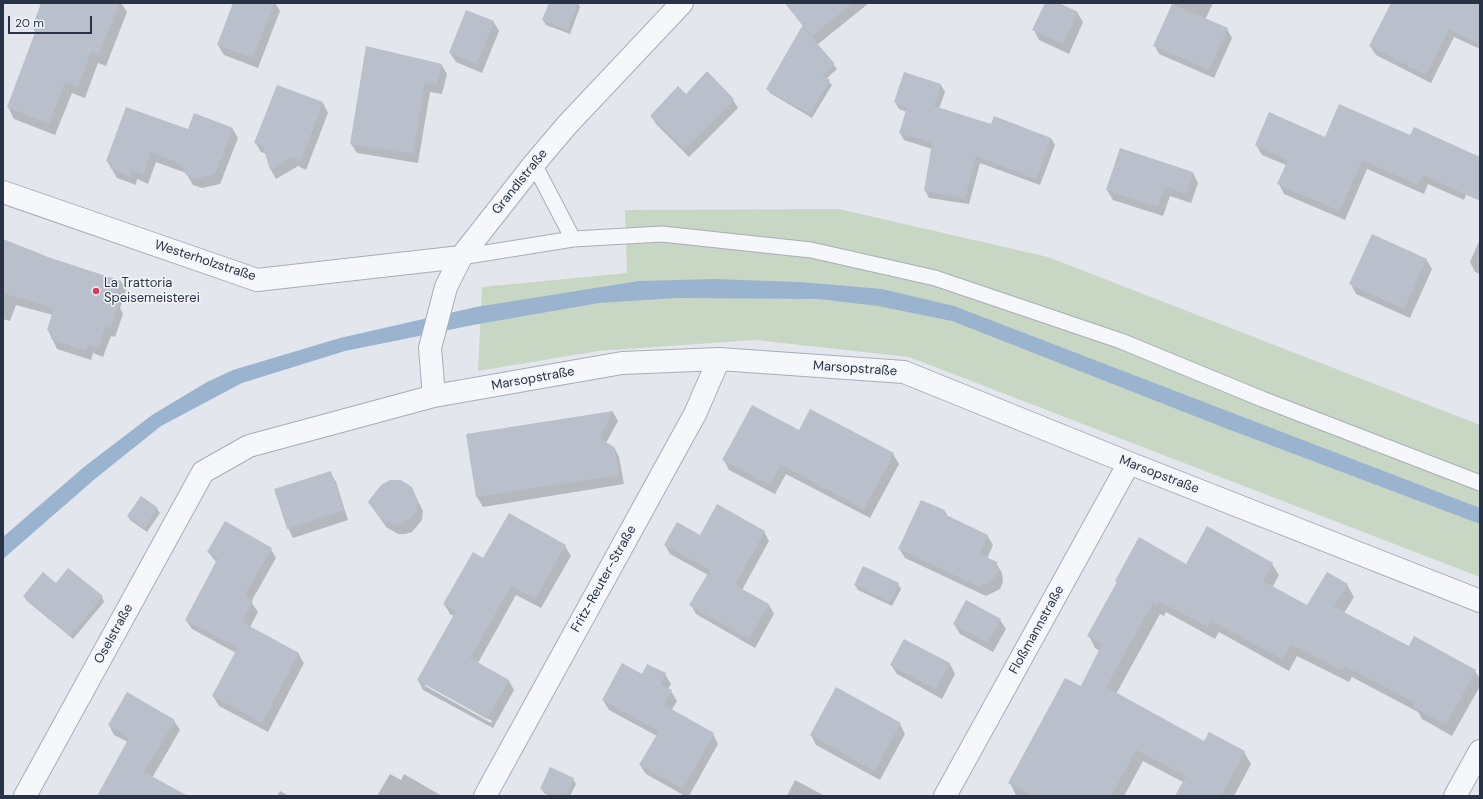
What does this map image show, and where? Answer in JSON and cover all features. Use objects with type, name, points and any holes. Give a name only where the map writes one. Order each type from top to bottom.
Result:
[{"type":"street","name":"Grandlstraße","points":[[434,396],[430,348],[446,288],[461,257],[534,164],[567,125],[682,3]]},
{"type":"street","name":"Westerholzstraße","points":[[3,192],[257,280],[461,257]]},
{"type":"street","name":"Marsopstraße","points":[[203,472],[249,446],[434,396],[622,362],[719,360],[904,372],[1129,463],[1480,601]]},
{"type":"street","name":"Fritz-Reuter-Straße","points":[[485,796],[695,414],[719,360]]},
{"type":"street","name":"Floßmannstraße","points":[[945,796],[1129,463]]},
{"type":"street","name":"Oselstraße","points":[[25,796],[203,472]]},
{"type":"street","points":[[1455,796],[1480,751]]},
{"type":"lane","points":[[534,164],[573,239]]},
{"type":"lane","points":[[461,257],[573,239],[662,234],[811,250],[935,278],[1121,342],[1262,399],[1480,483]]},
{"type":"green space","points":[[839,209],[1048,257],[1480,425],[1480,577],[909,357],[755,340],[598,351],[478,371],[482,287],[627,273],[625,210]]},
{"type":"water","points":[[714,279],[800,282],[882,289],[954,306],[1480,508],[1480,524],[1225,428],[952,321],[878,306],[818,299],[677,298],[599,303],[473,325],[345,351],[242,383],[161,426],[96,478],[3,559],[3,537],[84,467],[152,415],[207,382],[233,370],[340,338],[476,307],[639,281]]},
{"type":"building","points":[[41,3],[119,3],[99,55],[91,52],[78,87],[65,82],[49,124],[7,107],[36,30],[32,28]]},
{"type":"building","points":[[233,3],[274,3],[253,58],[217,45]]},
{"type":"building","points":[[549,3],[578,3],[568,30],[542,20]]},
{"type":"building","points":[[785,3],[853,3],[812,36]]},
{"type":"building","points":[[1045,3],[1059,3],[1078,12],[1063,44],[1032,30]]},
{"type":"building","points":[[1391,3],[1480,3],[1480,44],[1449,29],[1426,75],[1369,46]]},
{"type":"building","points":[[1172,4],[1228,28],[1209,70],[1153,46]]},
{"type":"building","points":[[466,10],[494,21],[477,64],[449,53]]},
{"type":"building","points":[[802,26],[835,64],[822,75],[830,80],[810,114],[766,89]]},
{"type":"building","points":[[366,46],[442,64],[437,85],[425,82],[413,154],[350,144]]},
{"type":"building","points":[[707,71],[734,99],[684,149],[650,116],[678,86],[686,94]]},
{"type":"building","points":[[904,72],[941,84],[934,106],[991,124],[994,116],[1051,138],[1036,179],[976,156],[965,198],[924,191],[932,143],[899,133],[907,107],[894,102]]},
{"type":"building","points":[[277,85],[323,102],[301,161],[292,157],[270,170],[263,146],[254,143]]},
{"type":"building","points":[[1339,104],[1410,135],[1414,127],[1480,157],[1480,201],[1423,175],[1418,185],[1362,160],[1340,211],[1277,184],[1288,160],[1255,145],[1269,112],[1325,137]]},
{"type":"building","points":[[126,107],[188,129],[194,113],[233,128],[215,174],[196,179],[186,175],[181,164],[151,152],[143,175],[132,170],[130,176],[110,168],[112,163],[106,161]]},
{"type":"building","points":[[1120,148],[1193,172],[1186,194],[1165,186],[1158,207],[1106,190]]},
{"type":"building","points":[[1372,234],[1427,259],[1404,309],[1349,284]]},
{"type":"building","points":[[3,239],[48,257],[121,281],[114,302],[119,304],[110,328],[105,327],[98,348],[88,344],[86,351],[51,339],[53,332],[47,330],[54,308],[3,293]]},
{"type":"building","points":[[752,405],[799,430],[810,409],[894,453],[864,509],[781,465],[770,485],[722,460]]},
{"type":"building","points":[[613,411],[599,438],[614,447],[619,475],[476,497],[466,434]]},
{"type":"building","points":[[331,471],[344,510],[287,529],[274,489]]},
{"type":"building","points":[[390,480],[401,480],[412,487],[418,501],[417,510],[411,518],[399,525],[385,522],[379,517],[368,502],[381,485]]},
{"type":"building","points":[[141,496],[158,508],[144,528],[127,516]]},
{"type":"building","points":[[921,500],[945,510],[944,514],[988,535],[979,554],[997,562],[998,572],[994,579],[980,587],[898,549]]},
{"type":"building","points":[[717,504],[765,531],[735,585],[769,604],[749,639],[689,605],[710,570],[664,545],[677,522],[700,535]]},
{"type":"building","points":[[509,513],[566,545],[535,599],[511,586],[470,658],[509,680],[487,719],[417,680],[456,611],[443,604],[473,552],[483,558]]},
{"type":"building","points":[[225,521],[272,548],[244,596],[253,601],[242,622],[299,653],[262,723],[212,696],[238,647],[185,620],[218,558],[207,552]]},
{"type":"building","points":[[1207,526],[1273,563],[1263,581],[1307,605],[1327,572],[1348,584],[1334,607],[1409,646],[1414,636],[1476,670],[1446,725],[1413,707],[1415,703],[1345,666],[1342,671],[1291,644],[1282,659],[1212,621],[1208,627],[1159,601],[1157,605],[1153,603],[1106,687],[1204,741],[1209,732],[1245,751],[1221,796],[1175,796],[1186,776],[1136,750],[1111,796],[1032,796],[1008,783],[1065,678],[1081,686],[1102,644],[1087,636],[1117,582],[1115,581],[1139,537],[1186,564]]},
{"type":"building","points":[[863,566],[899,583],[890,602],[854,585]]},
{"type":"building","points":[[68,568],[103,596],[70,636],[23,596],[43,572],[56,583]]},
{"type":"building","points":[[966,600],[1001,619],[988,643],[953,624]]},
{"type":"building","points":[[904,639],[950,663],[936,689],[890,665]]},
{"type":"building","points":[[622,663],[642,674],[647,664],[666,673],[660,684],[672,690],[664,705],[714,733],[683,789],[639,765],[659,731],[602,700]]},
{"type":"building","points":[[836,687],[901,723],[874,771],[810,735]]},
{"type":"building","points":[[127,692],[175,720],[144,772],[188,796],[97,796],[129,738],[108,725]]},
{"type":"building","points":[[550,767],[574,778],[566,796],[555,796],[540,789]]},
{"type":"place","name":"La Trattoria Speisemeisterei","points":[[96,291]]}]
